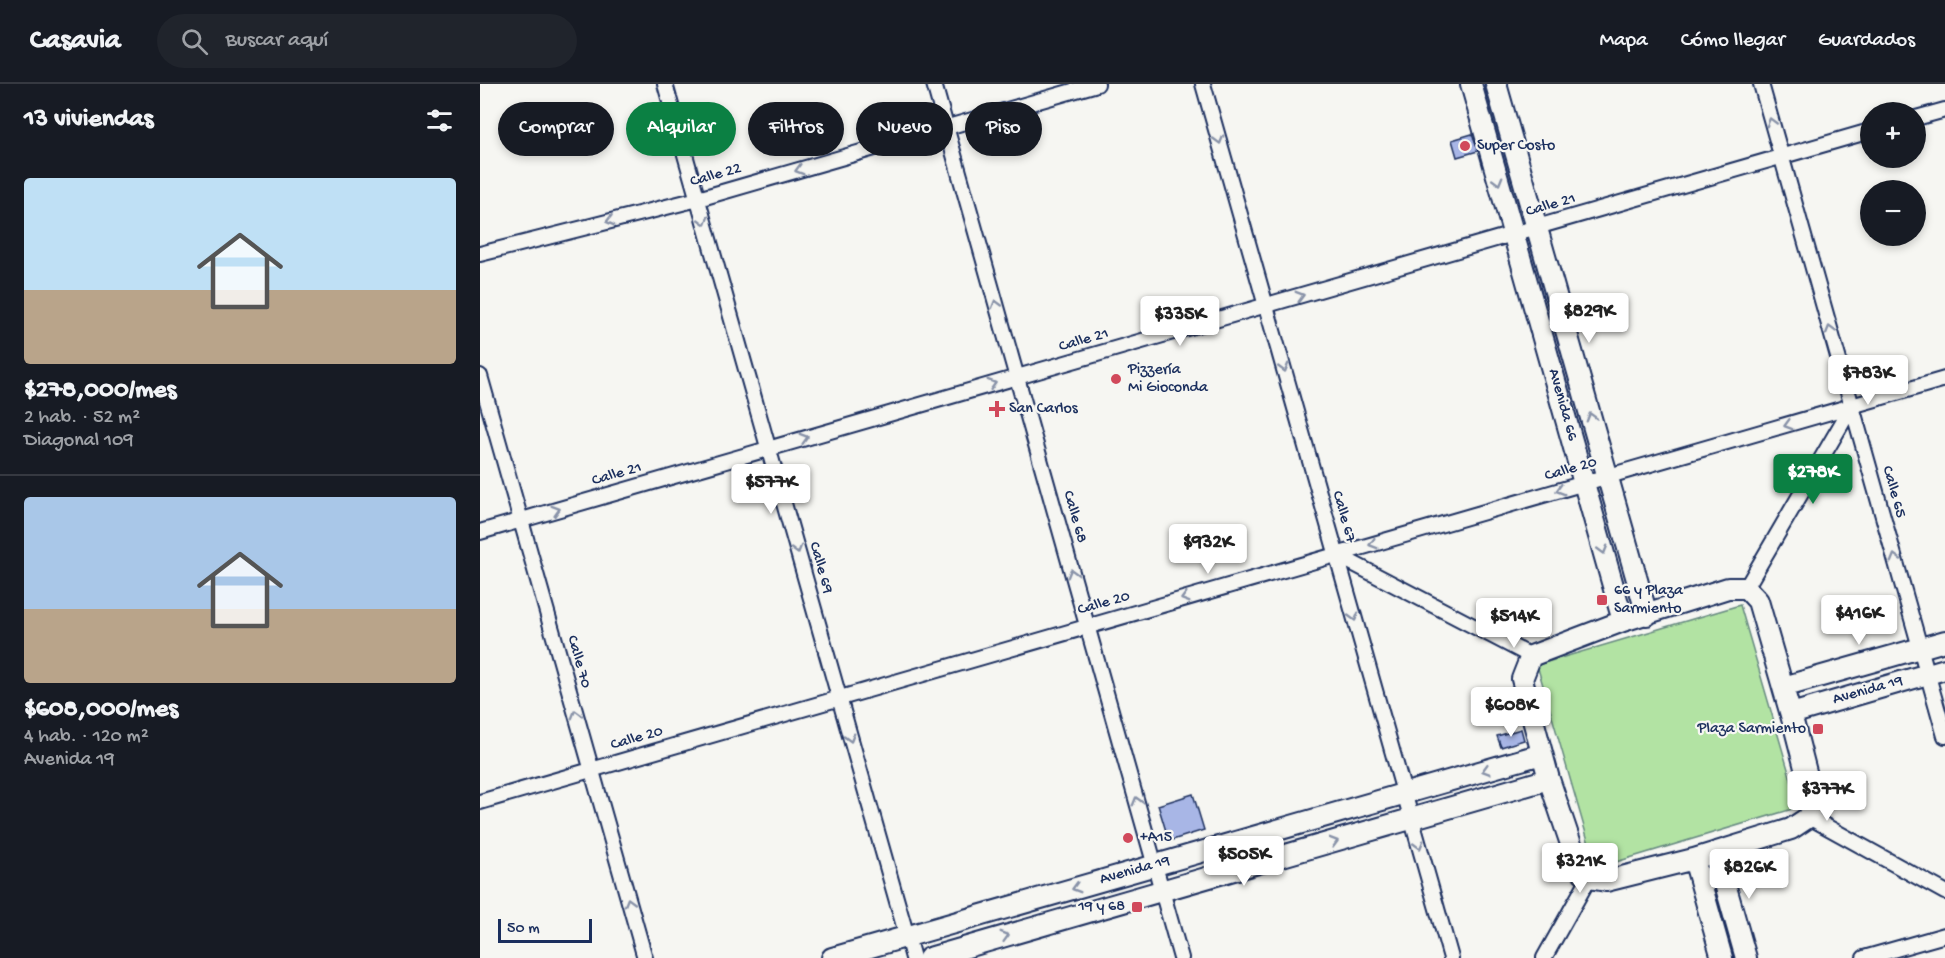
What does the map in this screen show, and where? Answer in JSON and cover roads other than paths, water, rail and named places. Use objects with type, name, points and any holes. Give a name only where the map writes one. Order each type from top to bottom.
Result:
[{"type":"main road","name":"Avenida 66","points":[[1471,84],[1623,621]]},
{"type":"main road","name":"Avenida 66","points":[[1496,84],[1647,615]]},
{"type":"main road","points":[[1728,588],[1746,588],[1758,601],[1791,714],[1814,803],[1809,817],[1791,829],[1694,859],[1606,881],[1589,878],[1579,868],[1549,780],[1522,679],[1531,656],[1623,621],[1728,588]]},
{"type":"main road","name":"Avenida 19","points":[[1783,687],[1945,640]]},
{"type":"main road","name":"Avenida 19","points":[[1791,714],[1936,672]]},
{"type":"main road","name":"Avenida 19","points":[[832,958],[1542,754]]},
{"type":"main road","name":"Avenida 19","points":[[928,958],[1549,780]]},
{"type":"main road","points":[[1716,852],[1746,958]]},
{"type":"main road","points":[[1694,859],[1722,958]]},
{"type":"street","name":"Calle 69","points":[[665,84],[913,958]]},
{"type":"street","name":"Calle 68","points":[[934,84],[939,102]]},
{"type":"street","name":"Calle 22","points":[[953,125],[1097,84]]},
{"type":"street","name":"Calle 67","points":[[1203,84],[1451,958]]},
{"type":"street","name":"Calle 65","points":[[1761,84],[1920,648],[1936,672],[1945,736]]},
{"type":"street","points":[[1926,115],[1945,110]]},
{"type":"street","name":"Calle 21","points":[[480,532],[1860,134]]},
{"type":"street","name":"Calle 68","points":[[953,152],[1181,958]]},
{"type":"street","name":"Calle 22","points":[[480,254],[698,199],[856,153]]},
{"type":"street","name":"Calle 70","points":[[480,376],[645,958]]},
{"type":"street","name":"Calle 20","points":[[480,802],[1945,379]]},
{"type":"street","points":[[1746,588],[1852,406]]},
{"type":"street","points":[[1336,555],[1531,656]]},
{"type":"street","points":[[1809,817],[1945,892]]},
{"type":"street","points":[[1544,958],[1589,878]]},
{"type":"street","points":[[1864,958],[1945,935]]},
{"type":"place","name":"Super Costo","points":[[1465,146]]},
{"type":"place","name":"Pizzería Mi Gioconda","points":[[1116,379]]},
{"type":"place","name":"San Carlos","points":[[997,409]]},
{"type":"place","name":"66 y Plaza Sarmiento","points":[[1602,600]]},
{"type":"place","name":"Plaza Sarmiento","points":[[1818,729]]},
{"type":"place","name":"+A15","points":[[1128,838]]},
{"type":"place","name":"19 y 68","points":[[1137,907]]}]
